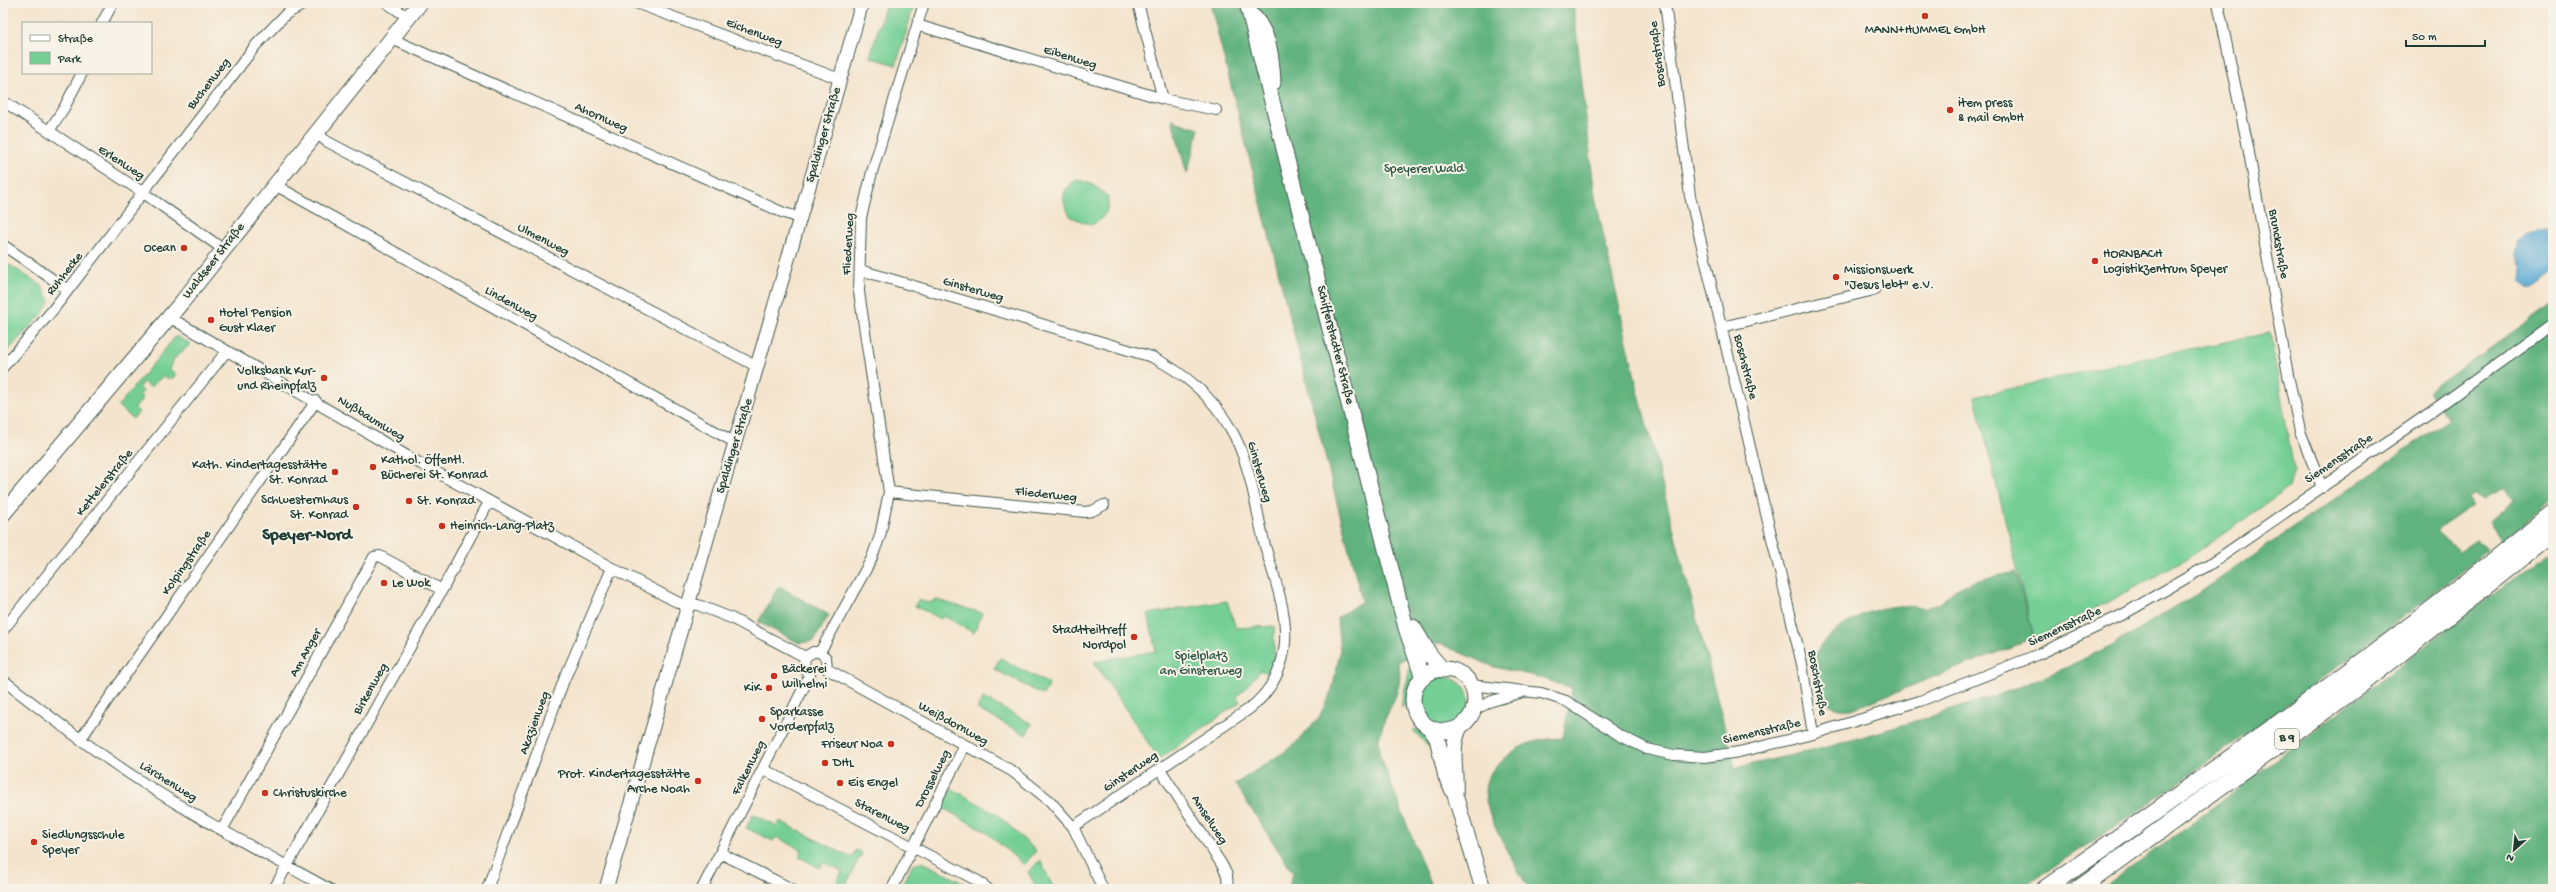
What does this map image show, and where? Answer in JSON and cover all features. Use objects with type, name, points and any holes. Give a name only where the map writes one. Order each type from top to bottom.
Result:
[{"type":"highway","name":"B 9","points":[[2079,889],[2360,685],[2521,550],[2553,514]]},
{"type":"highway","name":"B 9","points":[[2521,550],[2553,533]]},
{"type":"highway","name":"B 9","points":[[2045,889],[2213,772],[2487,577]]},
{"type":"main road","name":"Waldseer Straße","points":[[3,514],[169,317],[420,3]]},
{"type":"main road","name":"Schifferstadter Straße","points":[[1248,8],[1258,54],[1273,102],[1397,587],[1406,628],[1423,678]]},
{"type":"main road","name":"Schifferstadter Straße","points":[[1397,587],[1415,633],[1430,655],[1443,670]]},
{"type":"main road","points":[[1455,795],[1457,777],[1453,759],[1454,740],[1460,727],[1474,710],[1475,697],[1471,685],[1457,673],[1443,670],[1430,673],[1423,678],[1415,690],[1414,705],[1420,720],[1429,727],[1437,738],[1446,777],[1455,795],[1483,889]]},
{"type":"main road","points":[[1429,727],[1445,731],[1460,727]]},
{"type":"street","points":[[103,22],[113,3]]},
{"type":"street","name":"Buchenweg","points":[[142,192],[263,37],[286,14],[306,3]]},
{"type":"street","points":[[387,3],[409,18]]},
{"type":"street","name":"Eichenweg","points":[[636,3],[840,79]]},
{"type":"street","name":"Spaldinger Straße","points":[[606,889],[862,3]]},
{"type":"street","name":"Fliederweg","points":[[820,652],[871,560],[880,536],[888,492],[859,292],[863,207],[924,3]]},
{"type":"street","points":[[1138,3],[1163,99]]},
{"type":"street","name":"Boschstraße","points":[[1665,3],[1690,196],[1802,664],[1813,734]]},
{"type":"street","name":"Brunckstraße","points":[[2218,3],[2248,147],[2289,382],[2300,431],[2322,487]]},
{"type":"street","name":"Eibenweg","points":[[917,25],[1163,99],[1216,110]]},
{"type":"street","name":"Ahornweg","points":[[392,39],[784,213],[801,218]]},
{"type":"street","points":[[49,131],[64,108],[81,74]]},
{"type":"street","name":"Erlenweg","points":[[3,101],[142,192],[223,249]]},
{"type":"street","name":"Ulmenweg","points":[[317,133],[326,141],[758,367]]},
{"type":"street","name":"Lindenweg","points":[[275,185],[736,443]]},
{"type":"street","name":"Ruhhecke","points":[[3,367],[68,290],[142,192]]},
{"type":"street","points":[[3,245],[68,290]]},
{"type":"street","name":"Ginsterweg","points":[[860,270],[1152,357],[1194,382],[1228,424],[1243,457],[1284,620],[1284,651],[1276,678],[1260,700],[1160,769],[1073,826]]},
{"type":"street","points":[[1722,327],[1874,290]]},
{"type":"street","name":"Nußbaumweg","points":[[169,317],[226,352],[316,401],[490,502],[670,599],[689,604]]},
{"type":"street","name":"Siemensstraße","points":[[1471,685],[1529,690],[1566,701],[1619,735],[1647,749],[1674,755],[1705,757],[1739,752],[1813,734],[1920,702],[1972,682],[2122,614],[2209,565],[2428,414],[2553,324]]},
{"type":"street","name":"Kettelerstraße","points":[[3,630],[226,352]]},
{"type":"street","name":"Kolpingstraße","points":[[80,740],[316,401]]},
{"type":"street","name":"Fliederweg","points":[[888,492],[1085,512],[1092,511],[1104,505]]},
{"type":"street","name":"Birkenweg","points":[[274,889],[490,502]]},
{"type":"street","name":"Am Anger","points":[[222,830],[374,557],[380,556],[442,590]]},
{"type":"street","name":"Akazienweg","points":[[487,889],[564,680],[612,568]]},
{"type":"street","points":[[689,604],[731,618],[805,657]]},
{"type":"street","points":[[814,652],[820,652],[826,658],[827,669],[820,675],[810,675],[804,668],[805,657],[814,652]]},
{"type":"street","name":"Weißdornweg","points":[[827,669],[1012,771],[1030,784],[1073,826]]},
{"type":"street","name":"Falkenweg","points":[[702,889],[810,675]]},
{"type":"street","name":"Lärchenweg","points":[[3,680],[80,740],[143,783],[222,830],[329,889]]},
{"type":"street","points":[[1474,710],[1492,701],[1529,690]]},
{"type":"street","name":"Drosselweg","points":[[892,889],[964,744]]},
{"type":"street","name":"Starenweg","points":[[763,769],[913,846],[978,881],[988,889]]},
{"type":"street","name":"Amselweg","points":[[1160,769],[1222,865],[1227,875],[1228,889]]},
{"type":"street","points":[[1073,826],[1103,889]]},
{"type":"street","points":[[720,853],[792,889]]},
{"type":"green space","points":[[886,3],[903,3],[914,6],[896,65],[870,57]]},
{"type":"green space","name":"Speyerer Wald","points":[[1210,3],[1573,3],[1595,197],[1638,391],[1735,768],[1831,746],[1926,718],[2012,690],[2067,667],[2112,645],[2202,591],[2448,420],[2429,391],[2553,303],[2553,499],[2502,541],[2489,522],[2514,499],[2504,488],[2484,499],[2475,495],[2469,498],[2472,505],[2437,531],[2459,551],[2476,540],[2488,549],[2468,567],[2305,692],[2151,803],[2019,889],[1529,889],[1507,852],[1493,822],[1485,794],[1486,783],[1488,777],[1495,768],[1516,750],[1537,741],[1563,738],[1572,688],[1534,676],[1494,667],[1438,643],[1398,662],[1400,672],[1397,691],[1379,737],[1379,753],[1432,889],[1288,889],[1293,873],[1235,784],[1292,747],[1319,718],[1332,690],[1340,652],[1337,618],[1362,601]]},
{"type":"green space","points":[[1172,120],[1199,129],[1187,174]]},
{"type":"green space","points":[[1076,180],[1090,183],[1108,197],[1108,207],[1105,214],[1091,225],[1071,217],[1065,206],[1065,192],[1067,188]]},
{"type":"green space","points":[[3,261],[41,285],[50,300],[43,313],[3,356]]},
{"type":"green space","points":[[2270,333],[2294,470],[2289,488],[2190,557],[2114,599],[2034,638],[1975,397],[2116,364]]},
{"type":"green space","points":[[176,336],[191,344],[178,355],[169,369],[176,374],[172,379],[162,377],[150,387],[143,382],[139,387],[143,391],[140,395],[143,398],[135,408],[139,412],[133,419],[118,406]]},
{"type":"green space","points":[[2553,549],[2553,889],[2101,889],[2225,799]]},
{"type":"green space","points":[[2016,572],[2034,638],[1852,709],[1833,707],[1822,697],[1815,681],[1811,663],[1825,640],[1847,623],[1872,611],[1886,608],[1899,606],[1922,607],[1935,605],[1955,590],[1969,583],[1985,578]]},
{"type":"green space","points":[[779,586],[829,615],[814,641],[799,643],[758,622]]},
{"type":"green space","points":[[918,600],[928,603],[937,600],[982,613],[974,633],[944,616],[941,619],[915,606]]},
{"type":"green space","name":"Spielplatz am Ginsterweg","points":[[1227,601],[1236,628],[1274,626],[1274,657],[1268,675],[1261,670],[1237,697],[1240,702],[1159,759],[1094,662],[1156,651],[1148,614]]},
{"type":"green space","points":[[1000,658],[1049,684],[1043,695],[994,669]]},
{"type":"green space","points":[[1415,666],[1413,688],[1402,708],[1409,670]]},
{"type":"green space","points":[[1444,677],[1458,681],[1465,688],[1469,702],[1465,716],[1458,723],[1444,727],[1430,723],[1423,716],[1419,702],[1423,688],[1430,681]]},
{"type":"green space","points":[[983,698],[1032,724],[1026,735],[977,709]]},
{"type":"green space","points":[[1421,729],[1428,735],[1438,754],[1450,809],[1431,749],[1413,730]]},
{"type":"green space","points":[[951,788],[998,815],[1036,851],[1024,865],[985,831],[941,807]]},
{"type":"green space","points":[[753,814],[777,826],[780,821],[852,858],[856,850],[862,853],[844,889],[834,889],[842,871],[823,862],[820,868],[799,857],[802,850],[776,837],[773,841],[746,828]]},
{"type":"green space","points":[[1040,860],[1054,889],[1037,889],[1028,872]]},
{"type":"green space","points":[[920,862],[925,863],[975,889],[899,889],[912,866]]},
{"type":"water","points":[[2553,231],[2553,275],[2534,290],[2528,289],[2521,282],[2522,268],[2515,254],[2518,242],[2526,235]]},
{"type":"place","name":"MANN+HUMMEL GmbH","points":[[1925,16]]},
{"type":"place","name":"item press & mail GmbH","points":[[1950,110]]},
{"type":"place","name":"Ocean","points":[[184,248]]},
{"type":"place","name":"HORNBACH Logistikzentrum Speyer","points":[[2095,261]]},
{"type":"place","name":"Missionswerk \"Jesus lebt\" e.V.","points":[[1836,277]]},
{"type":"place","name":"Hotel Pension Gust Klaer","points":[[211,320]]},
{"type":"place","name":"Volksbank Kur- und Rheinpfalz","points":[[324,378]]},
{"type":"place","name":"Kathol. Öffentl. Bücherei St. Konrad","points":[[373,467]]},
{"type":"place","name":"Kath. Kindertagesstätte St. Konrad","points":[[335,472]]},
{"type":"place","name":"St. Konrad","points":[[409,501]]},
{"type":"place","name":"Schwesternhaus St. Konrad","points":[[356,507]]},
{"type":"place","name":"Heinrich-Lang-Platz","points":[[442,526]]},
{"type":"place","name":"Le Wok","points":[[384,583]]},
{"type":"place","name":"Stadtteiltreff Nordpol","points":[[1134,637]]},
{"type":"place","name":"Bäckerei Wilhelmi","points":[[774,676]]},
{"type":"place","name":"KiK","points":[[769,688]]},
{"type":"place","name":"Sparkasse Vorderpfalz","points":[[762,719]]},
{"type":"place","name":"Friseur Noa","points":[[891,744]]},
{"type":"place","name":"DHL","points":[[825,763]]},
{"type":"place","name":"Prot. Kindertagesstätte Arche Noah","points":[[698,781]]},
{"type":"place","name":"Eis Engel","points":[[840,783]]},
{"type":"place","name":"Christuskirche","points":[[265,793]]},
{"type":"place","name":"Siedlungsschule Speyer","points":[[34,842]]},
{"type":"district","name":"Speyer-Nord","points":[[307,536]]}]
